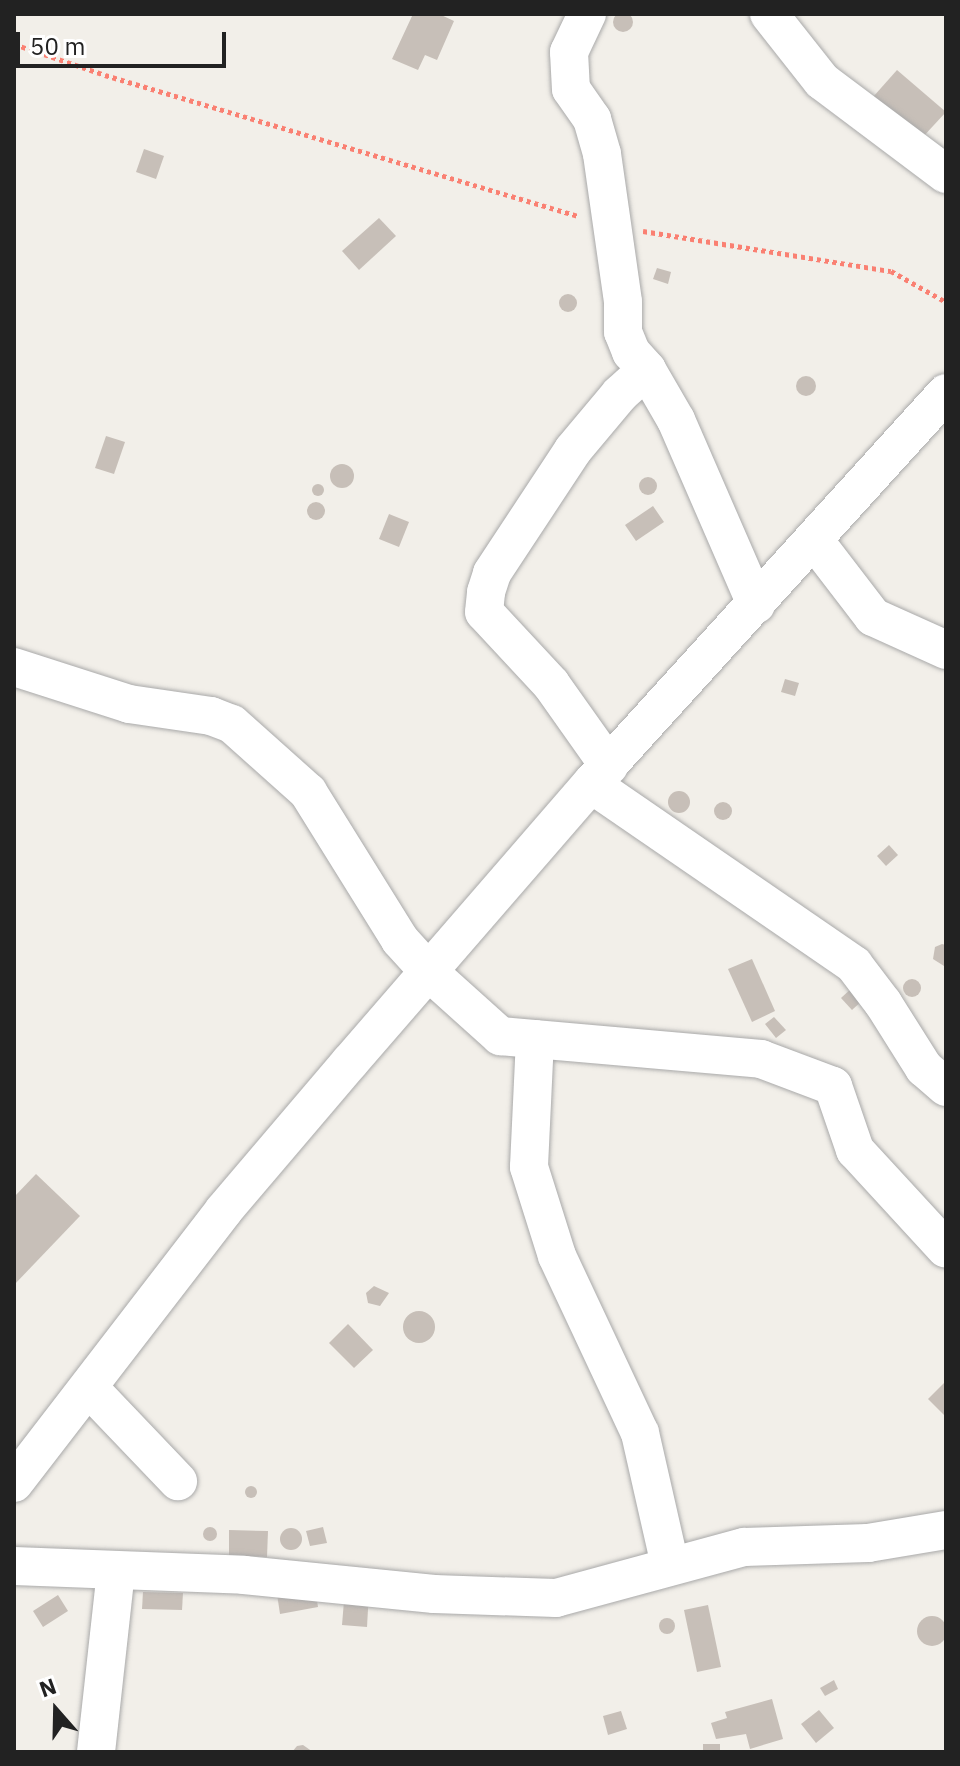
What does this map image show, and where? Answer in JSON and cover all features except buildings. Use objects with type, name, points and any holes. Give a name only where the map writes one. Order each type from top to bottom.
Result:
[{"type":"street","points":[[587,14],[569,52],[571,89],[592,119],[602,154],[623,302],[623,332],[631,352],[647,370],[676,420],[756,604]]},
{"type":"street","points":[[769,14],[822,81],[946,174]]},
{"type":"street","points":[[647,370],[620,394],[573,450],[492,573],[484,612],[551,684],[600,775],[854,965],[883,1003],[924,1068],[946,1087]]},
{"type":"street","points":[[14,1483],[224,1210],[600,775],[946,393]]},
{"type":"street","points":[[814,540],[873,617],[946,650]]},
{"type":"street","points":[[14,667],[129,704],[196,713],[232,724],[308,792],[400,940],[429,972],[500,1036],[761,1059],[833,1086],[855,1150],[946,1249]]},
{"type":"street","points":[[535,1039],[529,1167],[557,1256],[640,1433],[670,1565]]},
{"type":"street","points":[[89,1388],[178,1481]]},
{"type":"street","points":[[14,1566],[244,1575],[434,1594],[556,1598],[744,1547],[868,1543],[946,1530]]},
{"type":"street","points":[[96,1752],[116,1571]]},
{"type":"path","points":[[14,44],[105,75],[612,226],[891,271],[946,302]]}]
